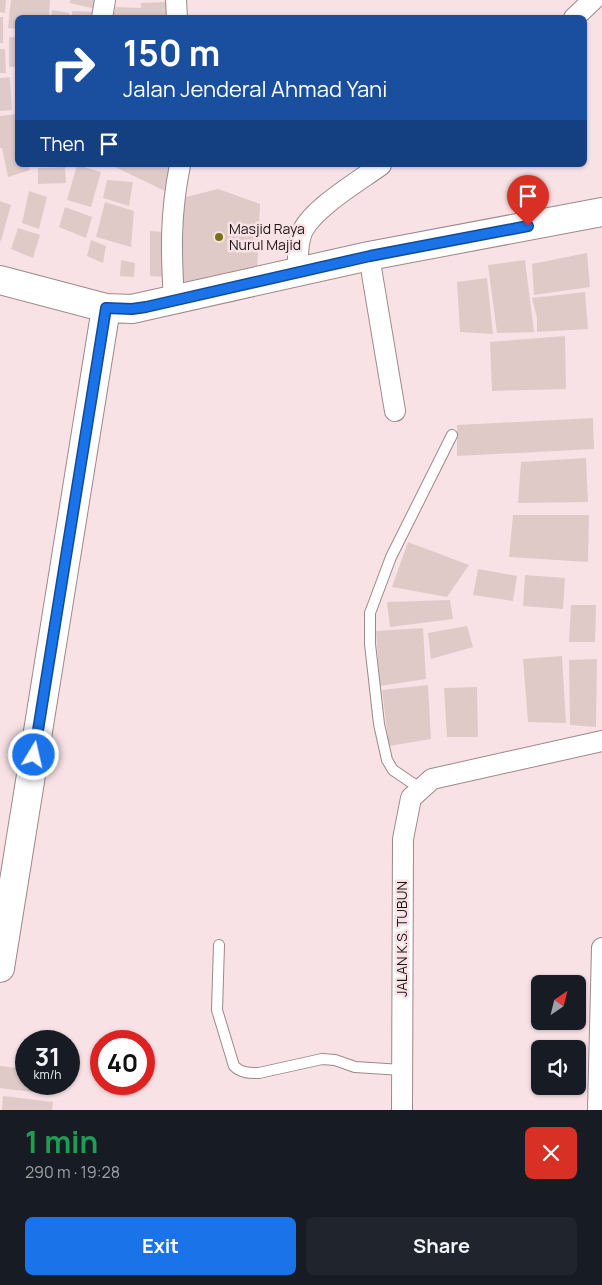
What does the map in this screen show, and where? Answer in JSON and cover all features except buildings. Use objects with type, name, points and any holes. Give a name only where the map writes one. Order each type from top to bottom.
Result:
[{"type":"street","points":[[102,15],[105,0]]},
{"type":"street","points":[[176,0],[176,15]]},
{"type":"street","points":[[577,15],[593,0]]},
{"type":"street","points":[[174,301],[170,244],[174,197],[180,167]]},
{"type":"street","points":[[298,273],[300,240],[309,222],[339,195],[378,167]]},
{"type":"street","points":[[0,280],[106,308],[132,309],[370,256],[602,212]]},
{"type":"street","points":[[370,256],[396,411]]},
{"type":"street","points":[[0,968],[106,308]]},
{"type":"street","points":[[426,784],[602,741]]},
{"type":"street","name":"JALAN K.S. TUBUN","points":[[402,1110],[403,839],[411,798],[426,784]]},
{"type":"street","points":[[600,1103],[602,948]]},
{"type":"lane","points":[[426,784],[393,770],[386,760],[379,724],[370,644],[370,613],[391,557],[452,435]]},
{"type":"lane","points":[[219,945],[217,1010],[234,1066],[238,1069],[248,1073],[259,1073],[328,1059],[354,1067],[402,1070]]},
{"type":"place","name":"Masjid Raya Nurul Majid","points":[[219,237]]},
{"type":"route","points":[[34,755],[106,308],[132,309],[146,307],[370,256],[528,226]]}]
